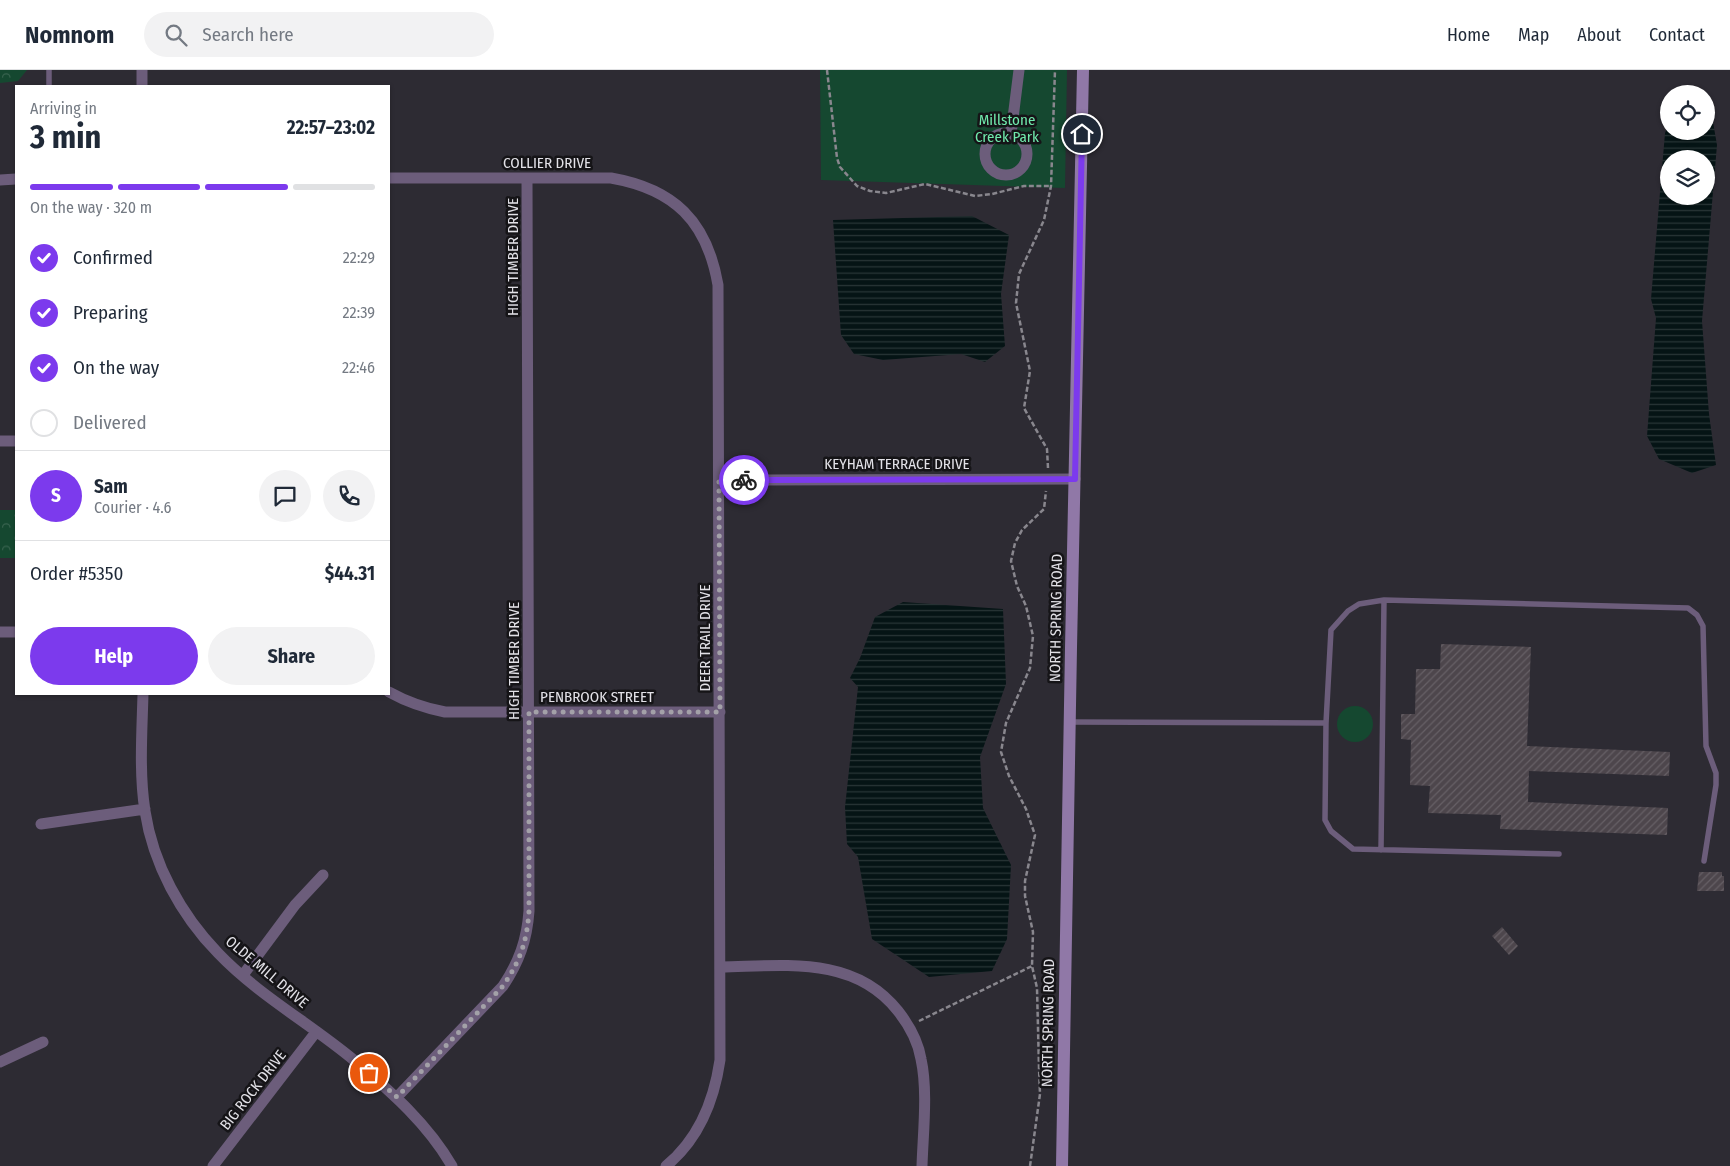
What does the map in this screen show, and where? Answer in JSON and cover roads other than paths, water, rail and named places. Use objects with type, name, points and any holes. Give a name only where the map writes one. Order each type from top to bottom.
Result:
[{"type":"main road","name":"NORTH SPRING ROAD","points":[[1062,1166],[1083,70]]},
{"type":"street","points":[[142,70],[142,85]]},
{"type":"street","points":[[1011,134],[1019,70]]},
{"type":"street","name":"COLLIER DRIVE","points":[[390,178],[611,178],[633,182],[650,188],[668,198],[692,220]]},
{"type":"street","name":"HIGH TIMBER DRIVE","points":[[397,1097],[503,986],[514,969],[523,949],[528,931],[527,178]]},
{"type":"street","points":[[0,180],[15,180]]},
{"type":"street","name":"DEER TRAIL DRIVE","points":[[666,1166],[686,1145],[699,1127],[709,1108],[720,1060],[718,285],[714,263],[706,242],[692,220]]},
{"type":"street","points":[[0,441],[15,442]]},
{"type":"street","name":"KEYHAM TERRACE DRIVE","points":[[719,480],[1075,479]]},
{"type":"street","points":[[0,632],[15,632]]},
{"type":"street","name":"PENBROOK STREET","points":[[390,693],[412,704],[445,712],[720,712]]},
{"type":"street","name":"OLDE MILL DRIVE","points":[[143,695],[142,777],[144,809],[156,853],[175,897],[189,919],[219,954],[243,975],[340,1049],[397,1097],[439,1146],[452,1166]]},
{"type":"street","points":[[41,824],[144,809]]},
{"type":"street","points":[[243,975],[295,905],[323,875]]},
{"type":"street","points":[[721,967],[820,967],[840,971],[861,980],[892,1003],[910,1028],[921,1058],[924,1078],[922,1166]]},
{"type":"street","name":"BIG ROCK DRIVE","points":[[213,1166],[316,1032]]},
{"type":"street","points":[[0,1062],[44,1042]]},
{"type":"lane","points":[[49,70],[49,85]]},
{"type":"lane","points":[[1381,850],[1384,600]]},
{"type":"lane","points":[[1559,854],[1353,849],[1330,831],[1325,820],[1326,723],[1331,630],[1348,612],[1359,604],[1384,600],[1688,608],[1703,626],[1706,746],[1716,773],[1716,786],[1704,860]]},
{"type":"lane","points":[[1070,722],[1326,723]]},
{"type":"park label","name":"Millstone Creek Park","points":[[1007,128]]}]
